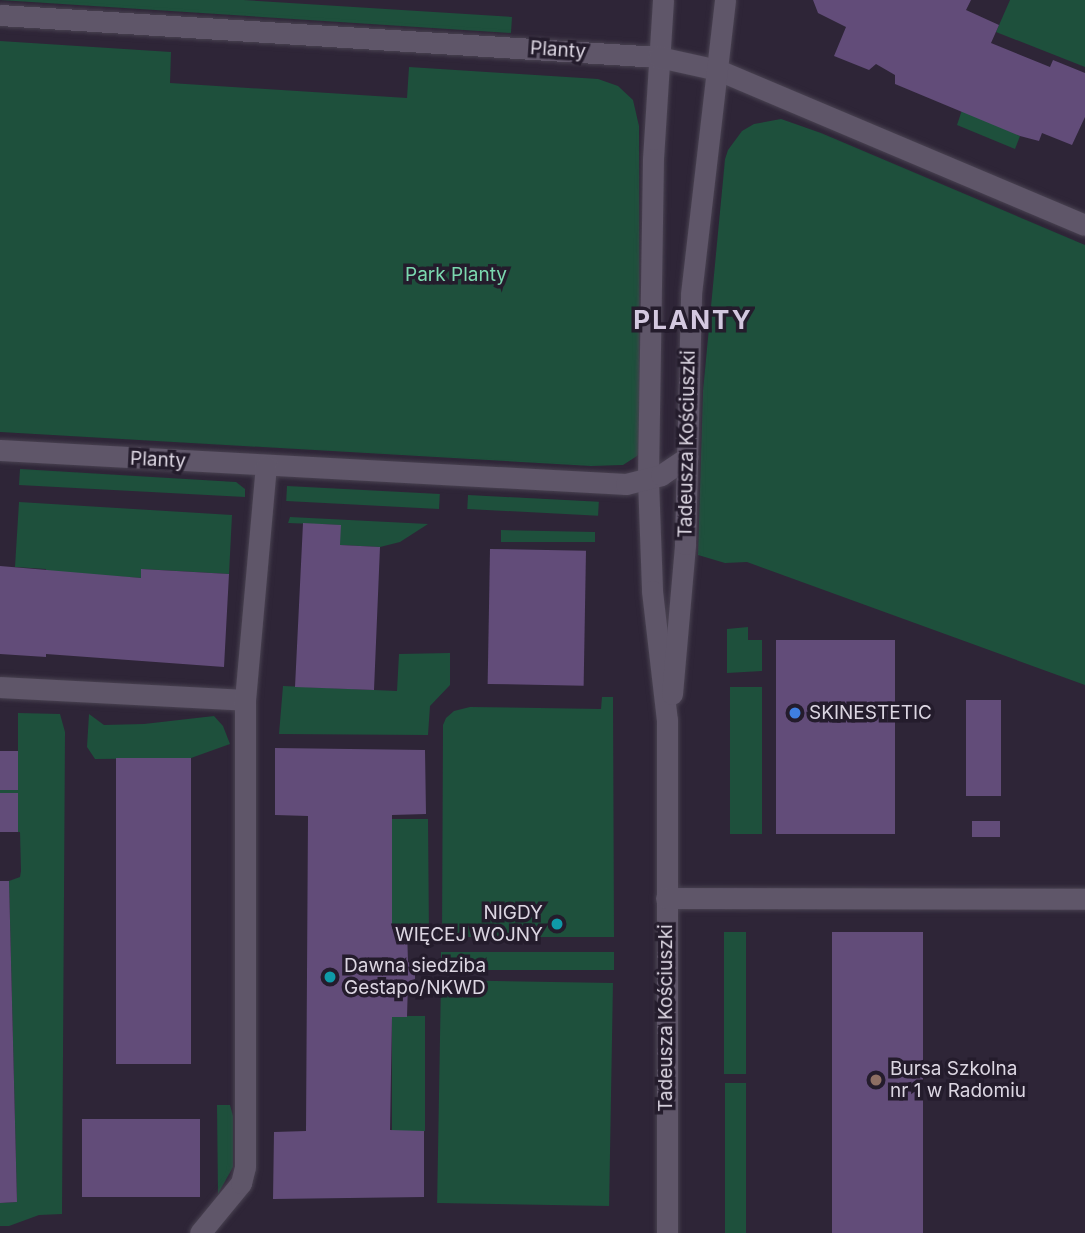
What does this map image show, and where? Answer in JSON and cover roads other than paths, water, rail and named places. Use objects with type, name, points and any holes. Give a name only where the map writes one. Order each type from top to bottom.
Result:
[{"type":"street","name":"Tadeusza Kościuszki","points":[[663,0],[652,172],[649,480],[652,591],[667,720],[667,1233]]},
{"type":"street","name":"Tadeusza Kościuszki","points":[[667,720],[680,626],[688,457],[691,294],[725,0]]},
{"type":"street","name":"Planty","points":[[0,15],[659,57],[718,70],[1085,225]]},
{"type":"street","name":"Planty","points":[[0,450],[576,484],[626,484],[649,480],[688,457]]},
{"type":"street","points":[[200,1233],[241,1184],[245,1167],[245,701],[266,466]]},
{"type":"street","points":[[0,687],[245,701]]},
{"type":"street","points":[[666,898],[1085,899]]},
{"type":"place","name":"SKINESTETIC","points":[[795,713]]},
{"type":"place","name":"NIGDY WIĘCEJ WOJNY","points":[[557,924]]},
{"type":"place","name":"Dawna siedziba Gestapo/NKWD","points":[[330,977]]},
{"type":"place","name":"Bursa Szkolna nr 1 w Radomiu","points":[[876,1080]]},
{"type":"district","name":"PLANTY","points":[[693,320]]},
{"type":"park label","name":"Park Planty","points":[[456,275]]}]
